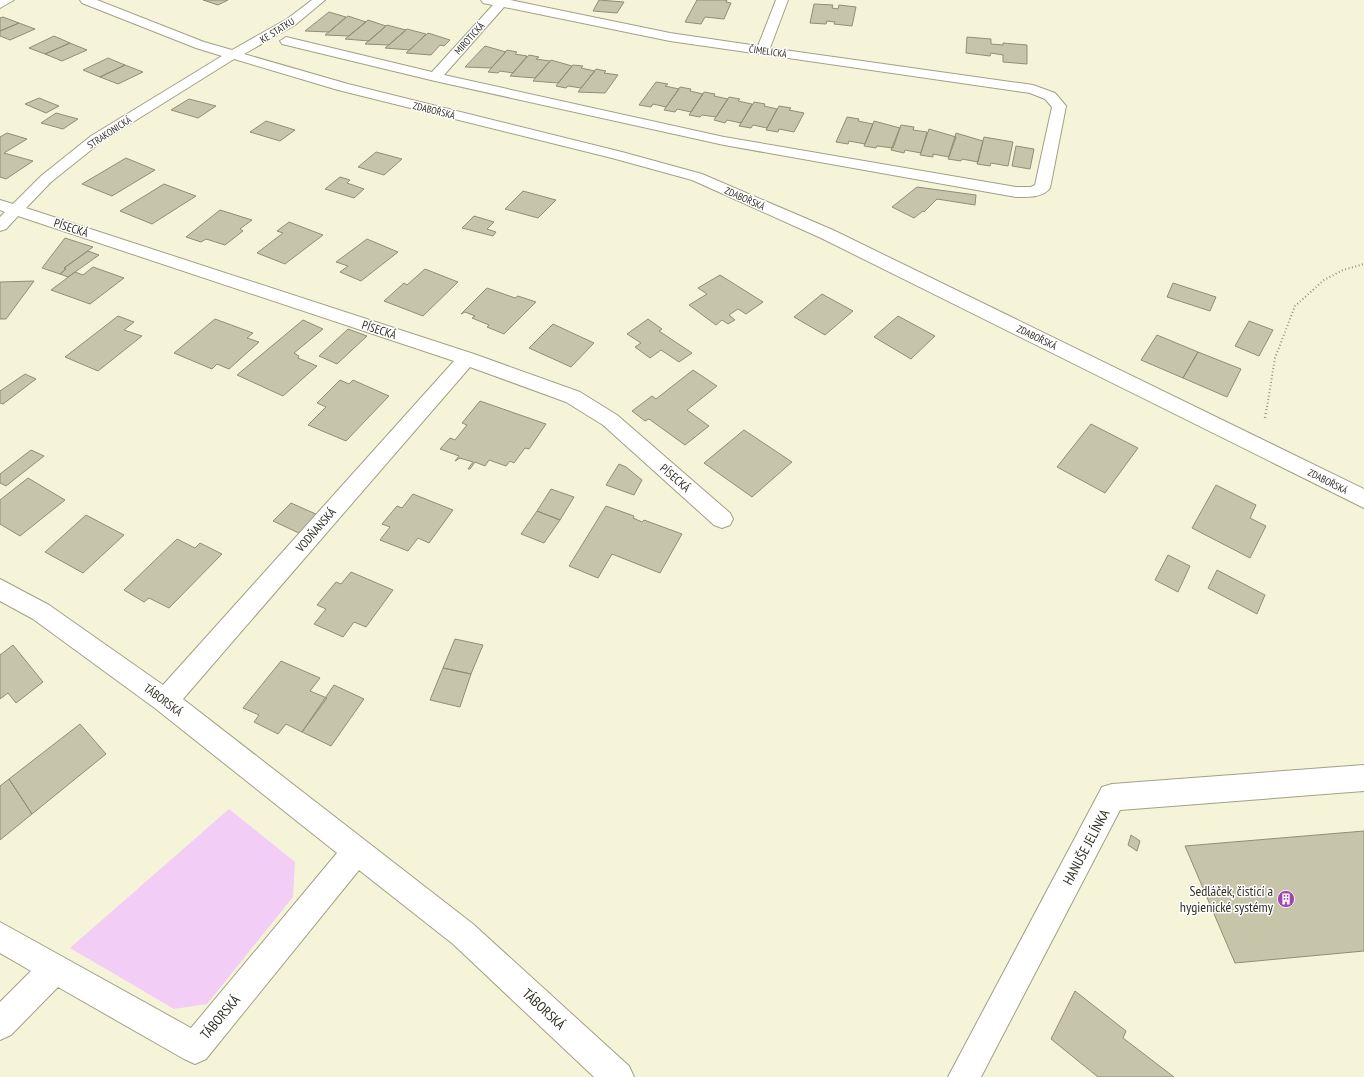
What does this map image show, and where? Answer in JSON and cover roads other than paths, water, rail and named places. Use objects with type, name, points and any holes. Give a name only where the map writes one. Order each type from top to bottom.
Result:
[{"type":"street","points":[[0,4],[8,0]]},
{"type":"street","name":"ZDABOŘSKÁ","points":[[86,0],[232,55],[343,88],[617,155],[697,177],[827,234],[1364,499]]},
{"type":"street","name":"KE STATKU","points":[[232,55],[267,37],[291,22],[319,0]]},
{"type":"street","name":"ČIMELICKÁ","points":[[435,77],[724,141],[1016,192],[1033,192],[1042,188],[1059,106],[1050,96],[1033,90],[670,37],[503,1],[487,0]]},
{"type":"street","points":[[763,50],[782,0]]},
{"type":"street","name":"MIROTICKÁ","points":[[435,77],[503,1]]},
{"type":"street","points":[[286,41],[435,77]]},
{"type":"street","name":"STRAKONICKÁ","points":[[0,226],[7,207],[46,179],[96,139],[232,55]]},
{"type":"street","name":"PÍSECKÁ","points":[[7,207],[467,359],[573,397],[604,416],[722,519]]},
{"type":"street","name":"VODŇANSKÁ","points":[[165,701],[467,359]]},
{"type":"street","name":"TÁBORSKÁ","points":[[0,589],[41,612],[165,701],[463,934],[618,1077]]},
{"type":"street","name":"HANUŠE JELÍNKA","points":[[964,1077],[1112,797],[1364,778]]},
{"type":"street","name":"TÁBORSKÁ","points":[[0,937],[194,1048],[357,851]]},
{"type":"street","points":[[0,1024],[55,968]]},
{"type":"place","name":"Sedláček, čisticí a hygienické systémy","points":[[1286,899]]}]
